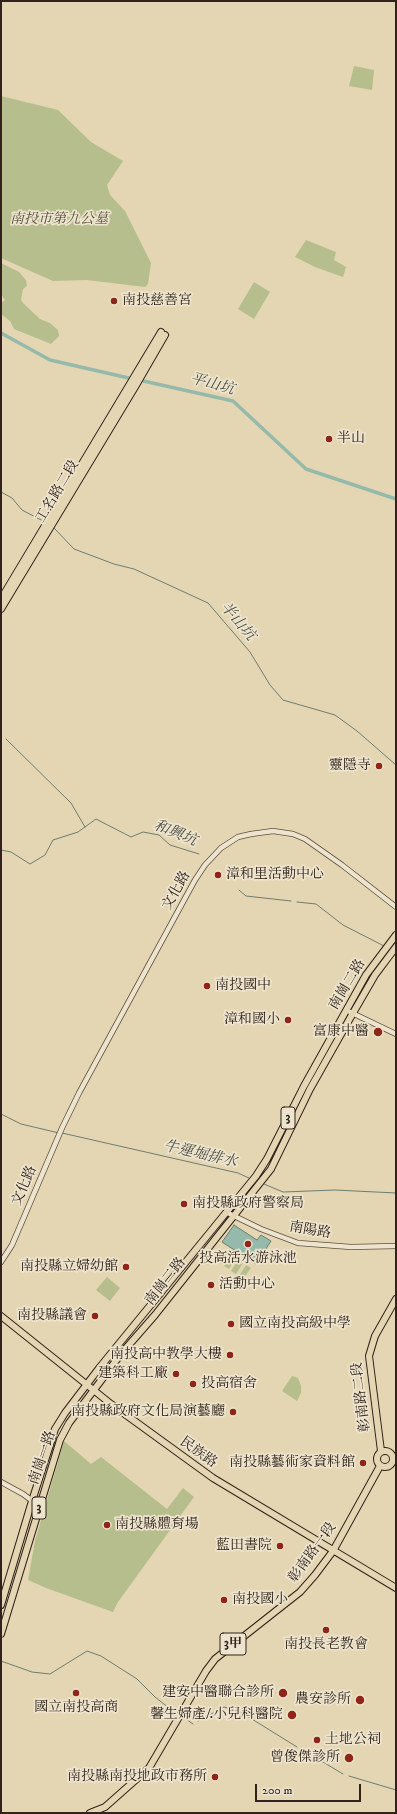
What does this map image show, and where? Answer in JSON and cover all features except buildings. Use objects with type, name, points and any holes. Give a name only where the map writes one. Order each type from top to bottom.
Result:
[{"type":"main road","points":[[132,386],[163,334]]},
{"type":"main road","name":"工名路二段","points":[[1,599],[132,386]]},
{"type":"main road","name":"工名路二段","points":[[1,609],[132,386]]},
{"type":"main road","name":"南崗二路","points":[[86,1384],[256,1176],[350,1012],[366,975],[396,935]]},
{"type":"main road","name":"南崗二路","points":[[350,1012],[396,947]]},
{"type":"main road","name":"南崗二路","points":[[94,1390],[263,1180],[276,1159],[322,1062]]},
{"type":"main road","name":"彰南路二段","points":[[359,1506],[380,1466],[377,1458],[381,1451],[369,1356],[375,1336],[396,1298]]},
{"type":"main road","name":"民族路","points":[[1,1316],[165,1445],[213,1478],[396,1588]]},
{"type":"main road","name":"南崗一路","points":[[1,1605],[32,1501],[56,1429],[86,1384]]},
{"type":"main road","name":"南崗一路","points":[[1,1634],[60,1440],[69,1423],[94,1390]]},
{"type":"main road","name":"彰南路二段","points":[[380,1466],[388,1466],[393,1459],[390,1452],[381,1451]]},
{"type":"main road","name":"彰南路一段","points":[[90,1813],[105,1807],[149,1768],[210,1665],[226,1650],[300,1592],[333,1551],[359,1506]]},
{"type":"street","name":"文化路","points":[[1,1262],[12,1245],[62,1128],[195,880],[208,861],[232,840],[243,835],[268,832],[292,834],[305,839],[342,865],[396,908]]},
{"type":"street","points":[[350,1012],[396,1034]]},
{"type":"street","name":"南陽路","points":[[226,1212],[232,1217],[298,1242],[351,1247],[396,1246]]},
{"type":"street","points":[[1,1482],[23,1494],[39,1506]]},
{"type":"green space","points":[[354,66],[374,70],[372,90],[349,86]]},
{"type":"green space","name":"南投市第九公墓","points":[[1,96],[58,110],[91,142],[123,161],[107,185],[110,195],[125,211],[151,263],[148,284],[145,287],[87,280],[53,281],[1,258]]},
{"type":"green space","points":[[306,240],[336,252],[334,260],[346,267],[343,277],[315,267],[295,257]]},
{"type":"green space","points":[[1,263],[19,272],[26,280],[27,286],[23,289],[21,300],[24,304],[40,319],[50,323],[58,330],[59,336],[51,344],[14,329],[10,321],[1,314],[1,303],[5,300],[1,294]]},
{"type":"green space","points":[[254,282],[270,292],[254,319],[238,309]]},
{"type":"green space","points":[[224,1250],[229,1254],[222,1264],[217,1261]]},
{"type":"green space","points":[[231,1255],[236,1258],[229,1269],[224,1266]]},
{"type":"green space","points":[[238,1260],[243,1263],[236,1274],[231,1271]]},
{"type":"green space","points":[[246,1265],[251,1268],[243,1279],[239,1276]]},
{"type":"green space","points":[[107,1277],[120,1288],[110,1301],[96,1290]]},
{"type":"green space","points":[[292,1376],[298,1378],[301,1386],[301,1393],[297,1401],[282,1391]]},
{"type":"green space","name":"南投縣體育場","points":[[64,1441],[91,1464],[101,1457],[167,1509],[183,1488],[194,1497],[118,1602],[113,1612],[28,1580],[35,1541]]},
{"type":"shaded area","name":"投高活水游泳池","points":[[234,1225],[257,1240],[261,1235],[271,1241],[256,1264],[222,1242]]},
{"type":"waterway","name":"平山坑","points":[[1,333],[50,360],[133,379]]},
{"type":"waterway","name":"平山坑","points":[[139,380],[233,401],[306,469],[396,499]]},
{"type":"waterway","name":"半山坑","points":[[1,492],[12,498],[22,510],[45,522]]},
{"type":"waterway","name":"半山坑","points":[[54,528],[74,549],[114,564],[134,569],[208,603],[250,652],[270,685],[283,700],[335,715],[357,731],[396,765]]},
{"type":"waterway","points":[[6,739],[71,803],[85,827]]},
{"type":"waterway","name":"和興坑","points":[[1,850],[11,852],[30,864],[45,855],[53,840],[78,832],[96,819],[131,837],[143,832],[159,835],[170,845],[199,854]]},
{"type":"waterway","name":"和興坑","points":[[239,890],[246,896],[291,901]]},
{"type":"waterway","name":"和興坑","points":[[297,902],[316,904],[343,925],[384,946]]},
{"type":"waterway","name":"牛運堀排水","points":[[1,1114],[21,1124],[59,1133]]},
{"type":"waterway","name":"牛運堀排水","points":[[62,1133],[238,1173],[251,1179]]},
{"type":"waterway","name":"牛運堀排水","points":[[264,1184],[283,1192],[335,1190],[396,1193]]},
{"type":"waterway","points":[[1,1661],[32,1672],[50,1674],[87,1651],[101,1656],[137,1679],[155,1697],[178,1715]]},
{"type":"waterway","points":[[218,1710],[224,1707],[239,1711],[297,1747]]},
{"type":"waterway","points":[[198,1721],[213,1713]]},
{"type":"waterway","points":[[183,1717],[193,1724]]},
{"type":"waterway","points":[[303,1750],[343,1774]]},
{"type":"waterway","points":[[349,1776],[396,1790]]},
{"type":"place","name":"南投慈善宮","points":[[114,301]]},
{"type":"place","name":"半山","points":[[329,439]]},
{"type":"place","name":"靈隱寺","points":[[379,766]]},
{"type":"place","name":"漳和里活動中心","points":[[218,875]]},
{"type":"place","name":"南投國中","points":[[207,986]]},
{"type":"place","name":"漳和國小","points":[[288,1020]]},
{"type":"place","name":"富康中醫","points":[[378,1032]]},
{"type":"place","name":"南投縣政府警察局","points":[[184,1204]]},
{"type":"place","name":"投高活水游泳池","points":[[248,1244]]},
{"type":"place","name":"南投縣立婦幼館","points":[[126,1267]]},
{"type":"place","name":"活動中心","points":[[211,1285]]},
{"type":"place","name":"南投縣議會","points":[[95,1316]]},
{"type":"place","name":"國立南投高級中學","points":[[231,1324]]},
{"type":"place","name":"南投高中教學大樓","points":[[230,1355]]},
{"type":"place","name":"建築科工廠","points":[[176,1374]]},
{"type":"place","name":"投高宿舍","points":[[193,1384]]},
{"type":"place","name":"南投縣政府文化局演藝廳","points":[[233,1412]]},
{"type":"place","name":"南投縣藝術家資料館","points":[[363,1463]]},
{"type":"place","name":"南投縣體育場","points":[[107,1525]]},
{"type":"place","name":"藍田書院","points":[[280,1546]]},
{"type":"place","name":"南投國小","points":[[224,1600]]},
{"type":"place","name":"南投長老教會","points":[[326,1630]]},
{"type":"place","name":"國立南投高商","points":[[76,1693]]},
{"type":"place","name":"建安中醫聯合診所","points":[[283,1693]]},
{"type":"place","name":"農安診所","points":[[360,1700]]},
{"type":"place","name":"馨生婦產/.小兒科醫院","points":[[292,1715]]},
{"type":"place","name":"土地公祠","points":[[317,1740]]},
{"type":"place","name":"曾俊傑診所","points":[[349,1758]]},
{"type":"place","name":"南投縣南投地政市務所","points":[[215,1777]]}]
